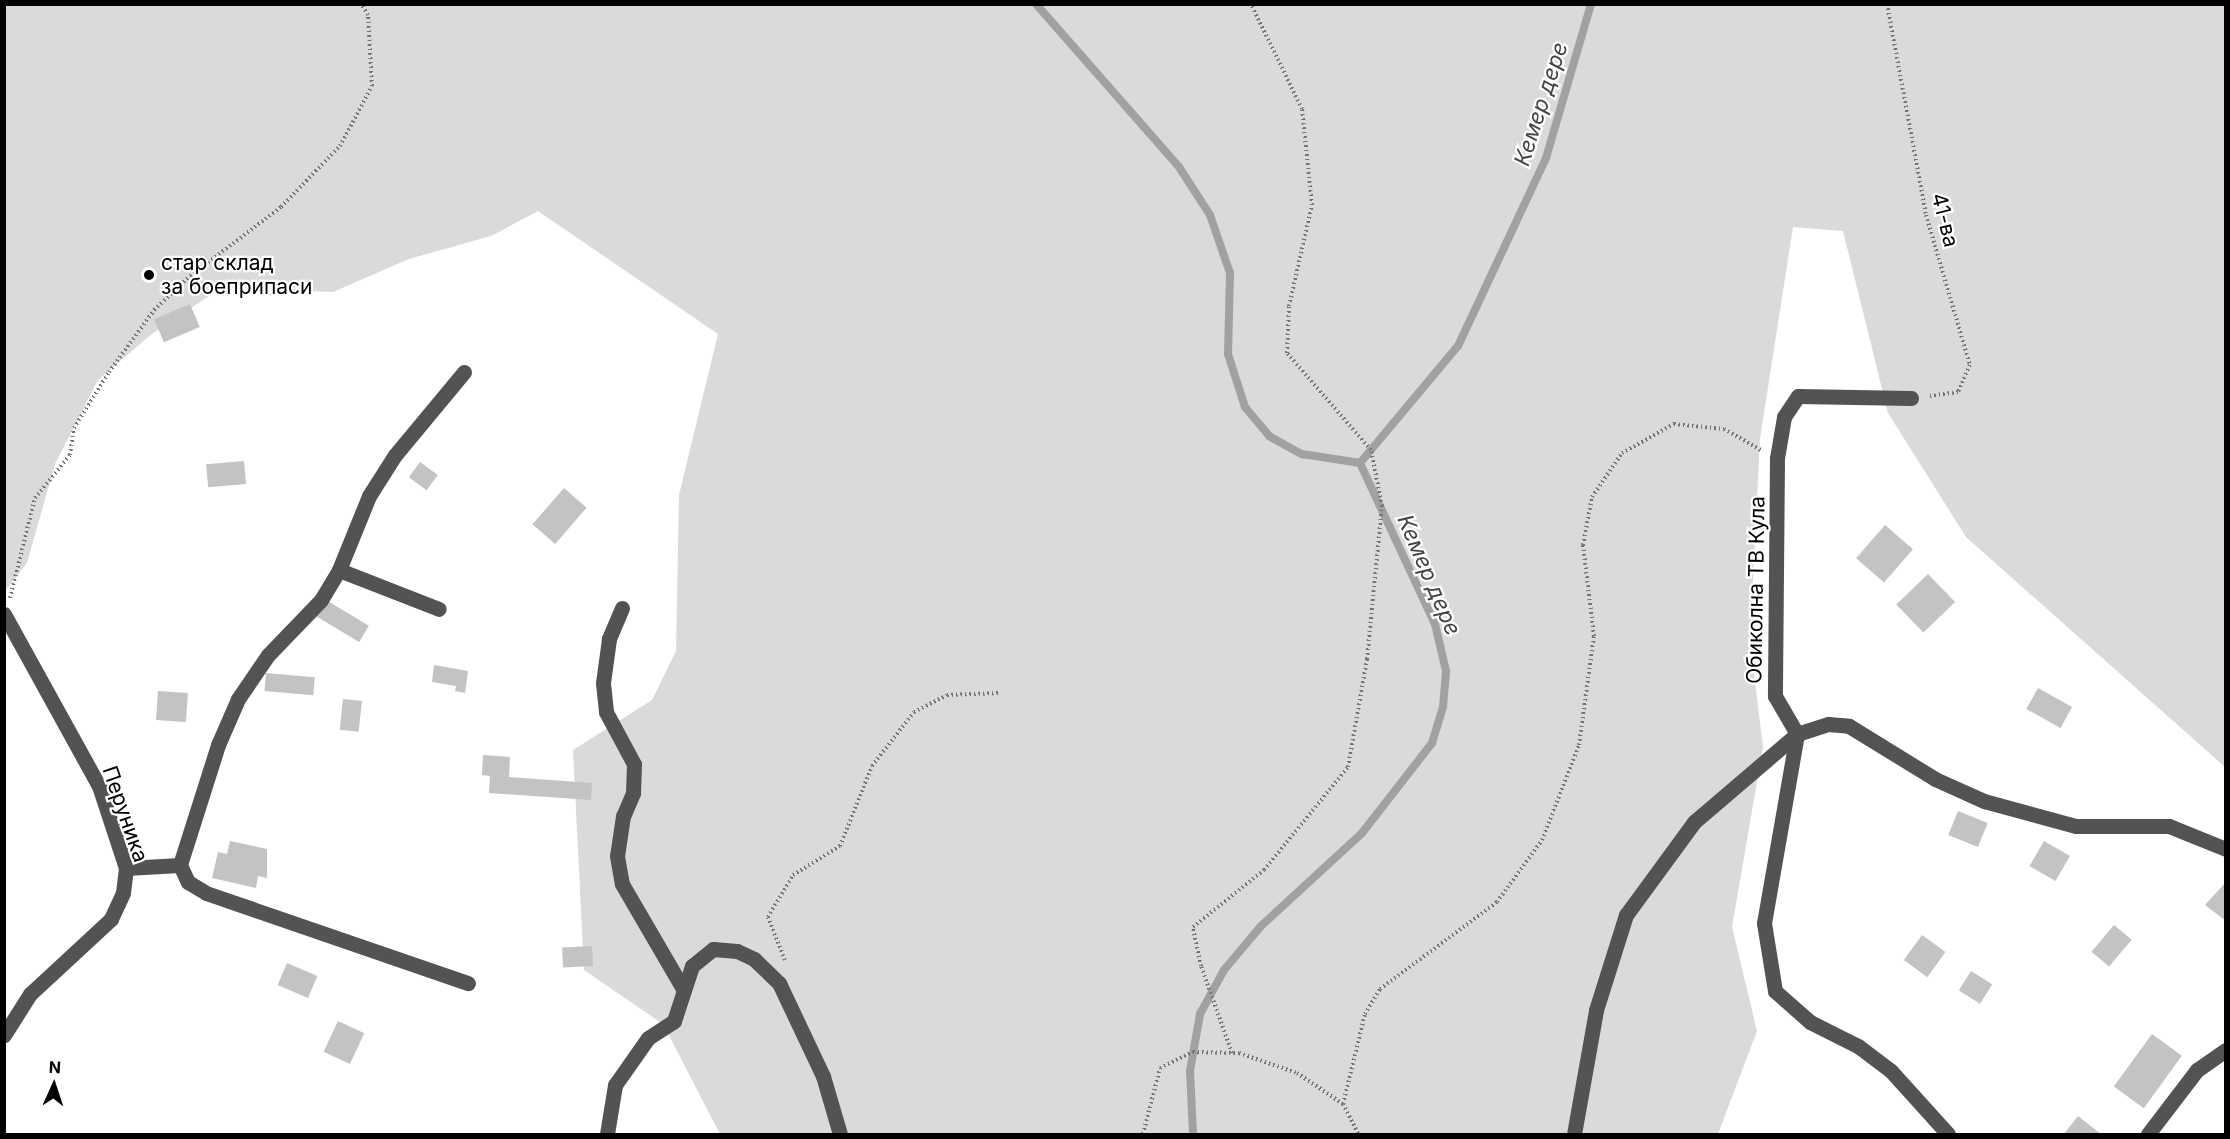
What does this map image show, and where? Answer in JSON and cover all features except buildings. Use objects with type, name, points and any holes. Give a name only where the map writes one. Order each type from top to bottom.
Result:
[{"type":"street","points":[[464,372],[389,465],[369,496],[339,570],[321,600],[268,655],[238,699],[218,745],[180,865],[188,882],[206,893],[468,983]]},
{"type":"street","name":"Обиколна ТВ Кула","points":[[1797,734],[1775,696],[1777,458],[1785,417],[1798,396],[1911,398]]},
{"type":"street","points":[[339,570],[439,609]]},
{"type":"street","points":[[622,608],[609,639],[603,683],[606,712],[634,764],[633,793],[623,816],[617,856],[622,884],[682,987]]},
{"type":"street","name":"Перуника","points":[[4,1035],[30,994],[111,919],[123,893],[126,868],[99,786],[5,616]]},
{"type":"street","points":[[1574,1134],[1596,1010],[1626,915],[1694,822],[1797,734],[1828,723],[1849,726],[1935,779],[1984,801],[2076,826],[2169,826],[2226,849]]},
{"type":"street","points":[[1797,734],[1764,923],[1775,991],[1810,1022],[1858,1046],[1891,1071],[1948,1134]]},
{"type":"street","points":[[126,868],[180,865]]},
{"type":"street","points":[[608,1134],[615,1085],[648,1038],[674,1021],[681,1008],[682,987],[692,966],[713,949],[737,951],[754,959],[779,983],[823,1076],[840,1134]]},
{"type":"street","points":[[2148,1134],[2197,1070],[2226,1050]]},
{"type":"path","points":[[5,616],[15,567],[35,498],[70,455],[74,428],[109,372],[154,310],[190,276],[281,207],[340,146],[372,86],[368,15],[362,4]]},
{"type":"path","points":[[1232,1053],[1201,966],[1193,927],[1264,870],[1348,767],[1367,659],[1382,506],[1371,450],[1287,353],[1288,306],[1312,205],[1302,109],[1251,4]]},
{"type":"path","name":"41-ва","points":[[1887,4],[1926,215],[1970,364],[1958,392],[1911,398]]},
{"type":"path","points":[[1343,1104],[1365,1014],[1380,989],[1497,902],[1542,840],[1580,734],[1594,636],[1583,545],[1592,497],[1622,453],[1674,424],[1724,429],[1777,458]]},
{"type":"path","points":[[787,964],[768,917],[793,875],[840,846],[872,766],[914,712],[947,695],[999,693]]},
{"type":"path","points":[[1143,1134],[1160,1068],[1193,1052],[1232,1053],[1297,1073],[1343,1104],[1358,1134]]},
{"type":"shaded area","points":[[5,5],[2225,5],[2225,767],[1966,537],[1888,413],[1843,231],[1793,227],[1760,439],[1750,640],[1763,747],[1732,927],[1757,1031],[1718,1134],[720,1134],[663,1024],[584,970],[573,750],[652,700],[676,651],[679,495],[718,334],[538,211],[491,236],[409,259],[333,292],[223,287],[153,333],[98,380],[55,464],[27,563],[5,591]]},
{"type":"waterway","points":[[1036,4],[1179,167],[1210,215],[1230,273],[1228,354],[1245,407],[1269,436],[1302,454],[1360,463]]},
{"type":"waterway","name":"Кемер дере","points":[[1193,1134],[1190,1071],[1200,1014],[1224,970],[1261,926],[1362,833],[1432,743],[1443,707],[1446,671],[1435,624],[1360,463],[1458,346],[1546,158],[1591,4]]},
{"type":"place","name":"стар склад за боеприпаси","points":[[149,275]]}]
